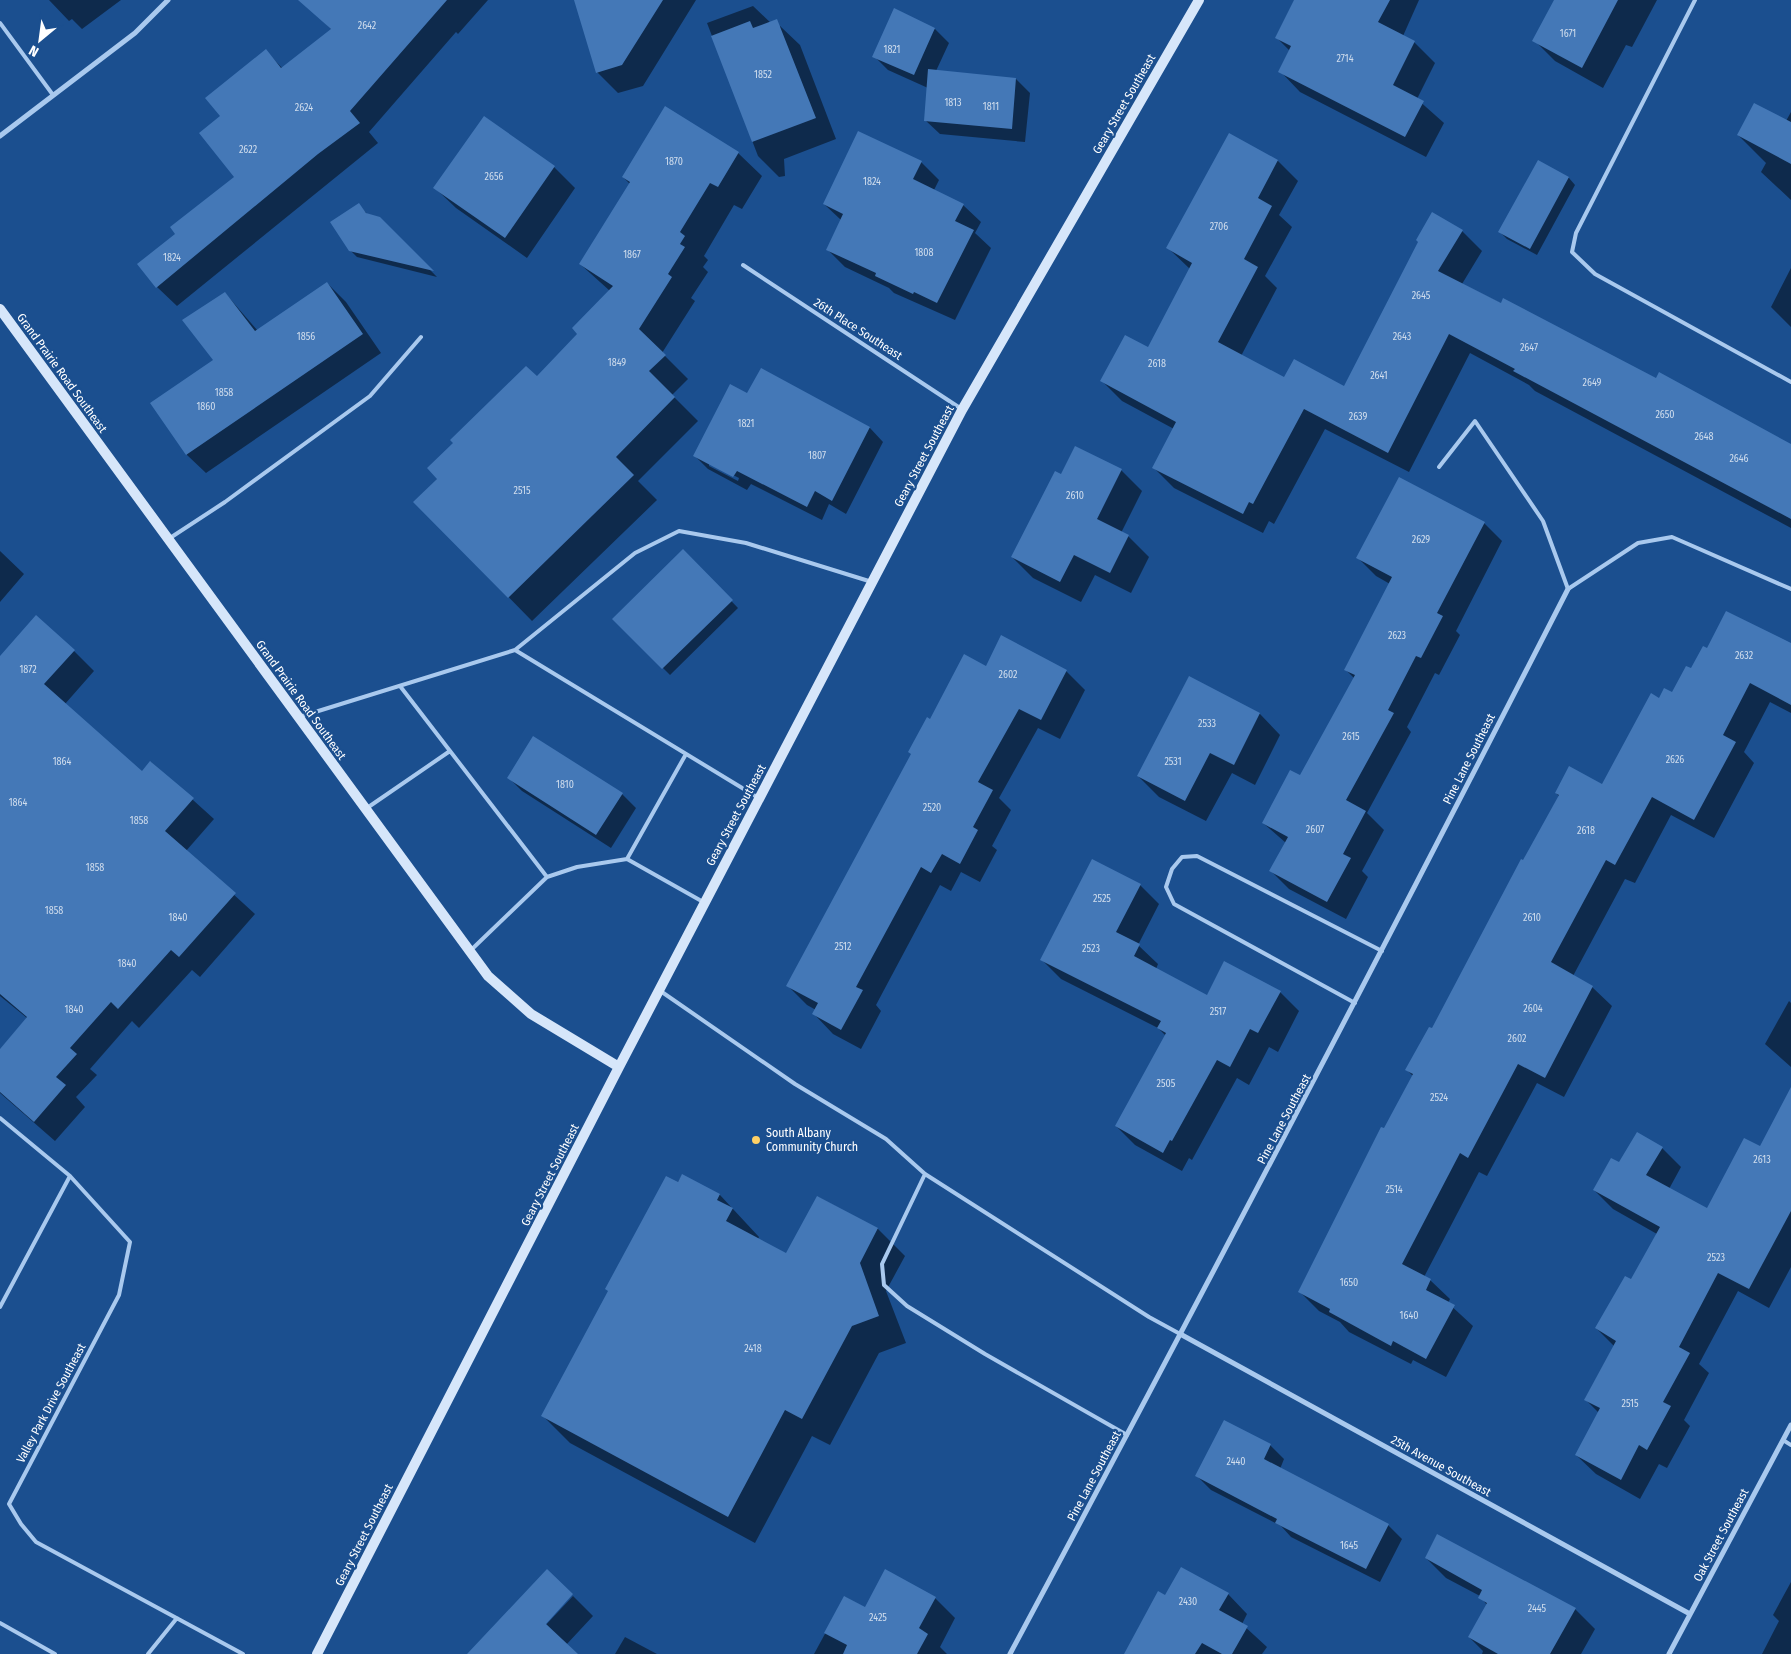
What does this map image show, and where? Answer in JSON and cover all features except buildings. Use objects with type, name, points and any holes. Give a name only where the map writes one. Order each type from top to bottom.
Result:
[{"type":"main road","name":"Geary Street Southeast","points":[[317,1654],[619,1067],[962,410],[1198,0]]},
{"type":"main road","name":"Grand Prairie Road Southeast","points":[[0,310],[488,976],[531,1014],[619,1067]]},
{"type":"street","points":[[0,136],[135,33],[168,0]]},
{"type":"street","name":"Pine Lane Southeast","points":[[1010,1654],[1182,1335],[1356,1003],[1568,589]]},
{"type":"street","name":"25th Avenue Southeast","points":[[1182,1335],[1690,1614]]},
{"type":"street","name":"Oak Street Southeast","points":[[1669,1654],[1791,1425]]},
{"type":"lane","points":[[1695,0],[1576,233],[1572,252],[1595,274],[1791,382]]},
{"type":"lane","points":[[0,23],[53,95]]},
{"type":"lane","name":"26th Place Southeast","points":[[743,264],[962,410]]},
{"type":"lane","points":[[168,539],[232,496],[370,396],[421,337]]},
{"type":"lane","points":[[1439,467],[1475,422],[1543,521],[1568,589],[1638,543],[1672,538],[1791,589]]},
{"type":"lane","points":[[298,717],[515,650],[634,553],[678,531],[746,543],[872,582]]},
{"type":"lane","points":[[515,650],[759,799]]},
{"type":"lane","points":[[400,686],[547,877]]},
{"type":"lane","points":[[366,809],[450,751]]},
{"type":"lane","points":[[627,859],[686,754]]},
{"type":"lane","points":[[1356,1003],[1174,904],[1166,887],[1172,869],[1182,857],[1197,856],[1383,951]]},
{"type":"lane","points":[[469,952],[547,877],[577,867],[627,859],[705,903]]},
{"type":"lane","points":[[659,990],[795,1084],[886,1139],[925,1174],[1061,1259],[1149,1317],[1182,1335]]},
{"type":"lane","name":"Valley Park Drive Southeast","points":[[0,1118],[70,1176],[130,1242],[119,1294],[9,1504],[36,1542],[243,1654]]},
{"type":"lane","points":[[925,1174],[882,1264],[884,1285],[907,1306],[985,1354],[1127,1435]]},
{"type":"lane","points":[[0,1307],[70,1176]]},
{"type":"lane","points":[[1783,1440],[1791,1445]]},
{"type":"lane","points":[[148,1654],[177,1618]]},
{"type":"lane","points":[[0,1623],[55,1654]]},
{"type":"place","name":"South Albany Community Church","points":[[756,1140]]}]
